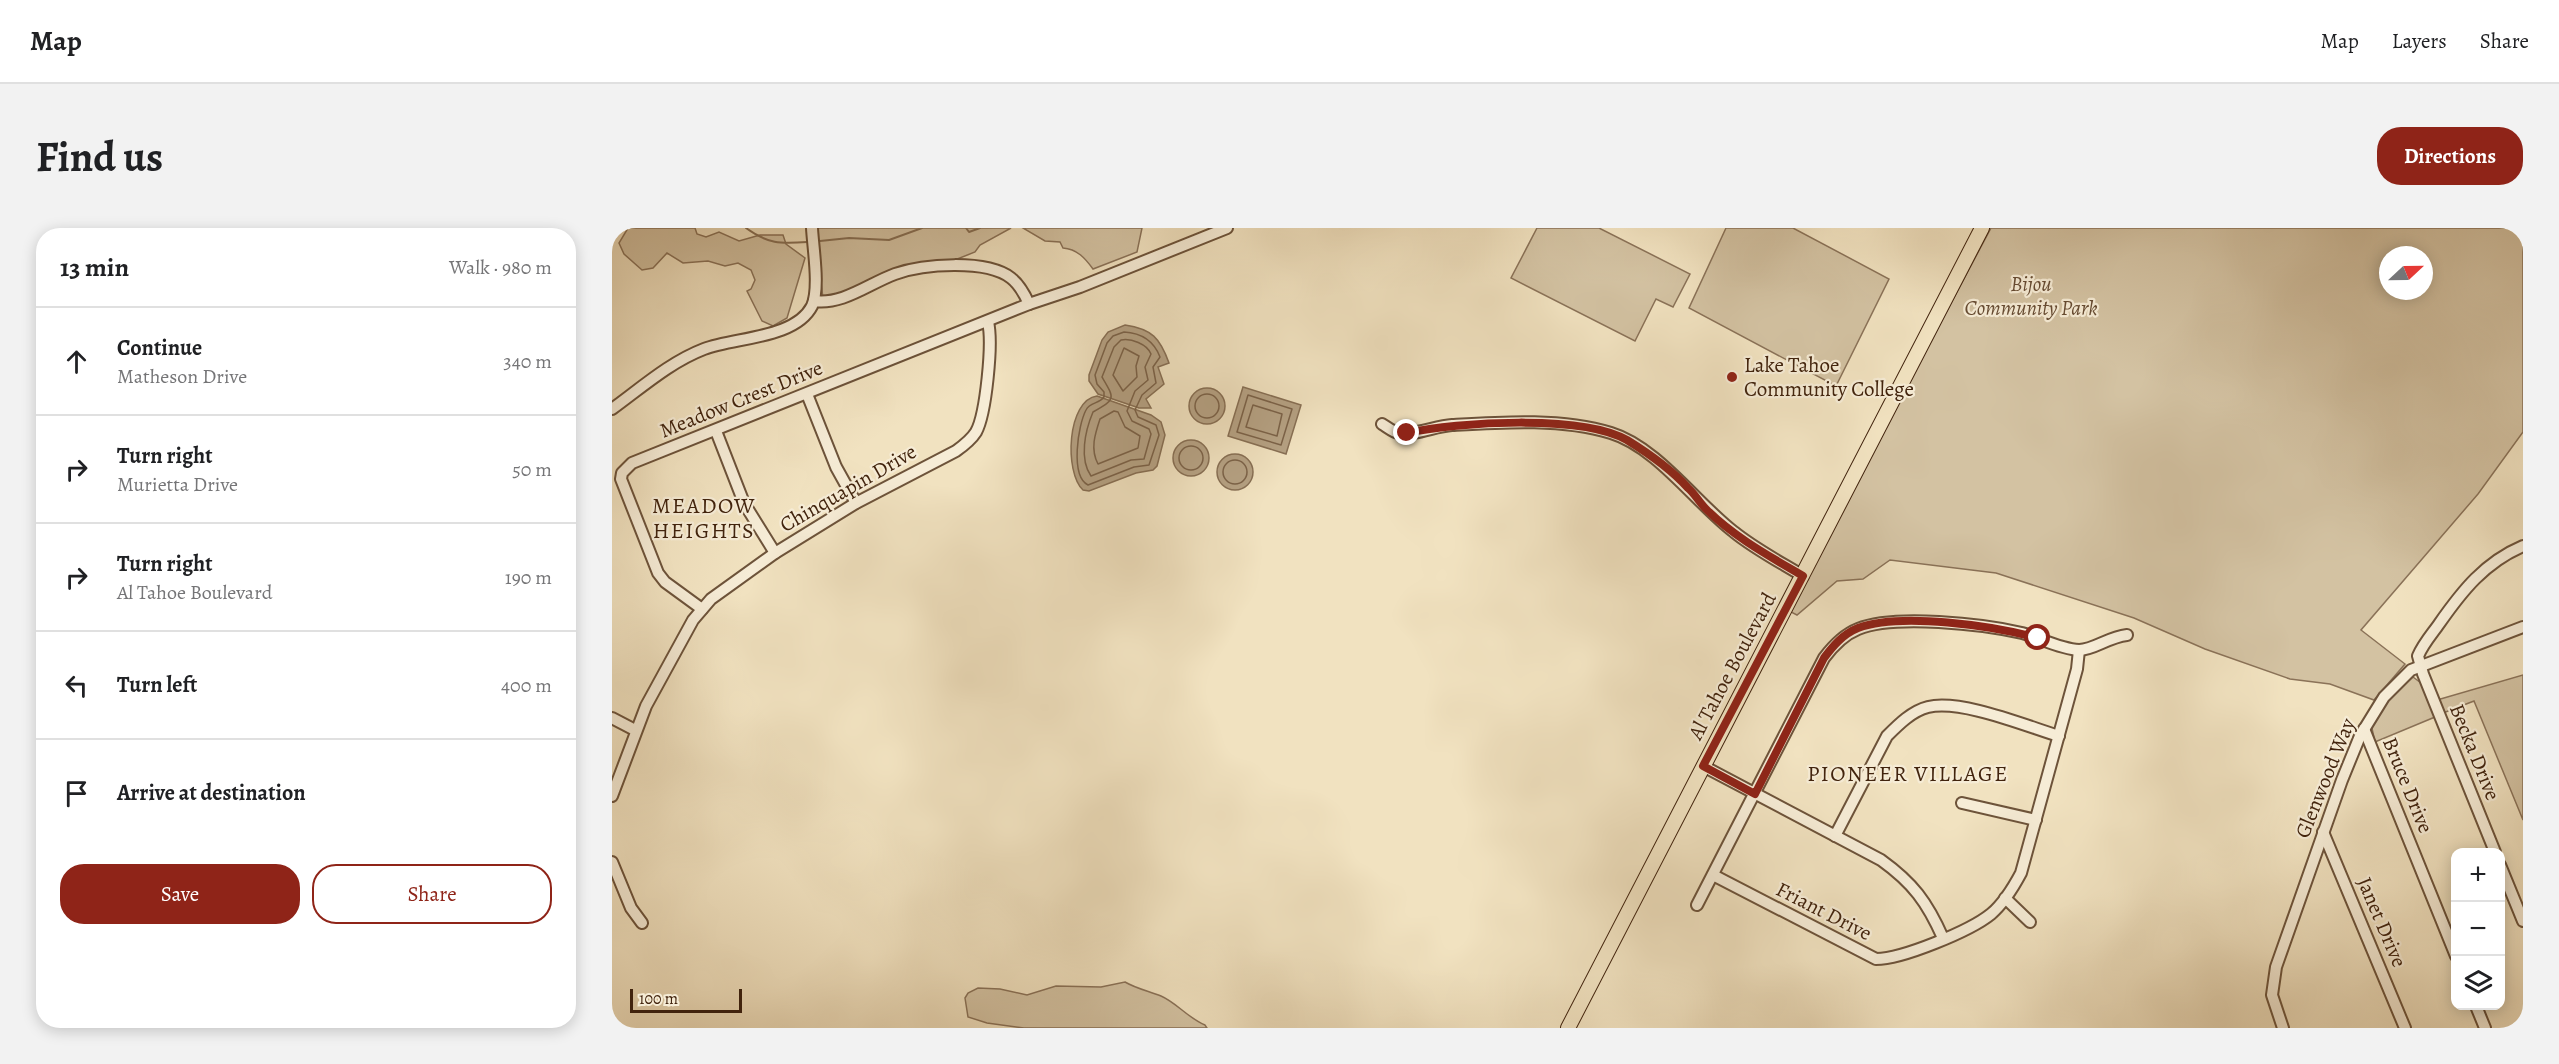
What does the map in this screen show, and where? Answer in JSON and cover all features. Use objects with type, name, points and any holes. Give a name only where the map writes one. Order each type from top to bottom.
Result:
[{"type":"main road","name":"Al Tahoe Boulevard","points":[[1568,1028],[1982,228]]},
{"type":"street","name":"Meadow Crest Drive","points":[[702,609],[665,582],[658,573],[621,479],[622,472],[632,463],[1029,304],[1080,287],[1227,228]]},
{"type":"street","points":[[612,409],[682,359],[713,346],[771,333],[792,325],[807,313],[813,301],[813,238]]},
{"type":"street","points":[[813,301],[824,303],[840,299],[905,271],[931,267],[977,266],[995,269],[1011,278],[1022,290],[1029,304]]},
{"type":"street","name":"Chinquapin Drive","points":[[612,796],[635,730],[658,683],[702,609],[724,589],[775,553],[856,503],[956,451],[976,432],[981,419],[990,352],[988,322]]},
{"type":"street","points":[[807,394],[836,467],[856,503]]},
{"type":"street","points":[[1382,424],[1396,433],[1449,425],[1534,423],[1611,433],[1645,453],[1687,486],[1706,509],[1734,533],[1803,576]]},
{"type":"street","points":[[716,431],[744,503],[775,553]]},
{"type":"street","points":[[2420,666],[2420,651],[2471,582],[2492,562],[2523,546]]},
{"type":"street","points":[[1697,905],[1824,658],[1833,645],[1857,629],[1872,625],[1909,622],[1978,626],[2021,633],[2079,650],[2110,638],[2127,635]]},
{"type":"street","name":"Glenwood Way","points":[[2283,1028],[2275,1008],[2273,981],[2281,950],[2323,832],[2364,729],[2380,703],[2397,682],[2420,666],[2523,627]]},
{"type":"street","name":"Friant Drive","points":[[1713,875],[1876,959],[1896,957],[1977,924],[1992,913],[2006,898],[2021,873],[2078,669],[2079,650]]},
{"type":"street","name":"Becka Drive","points":[[2420,666],[2493,848]]},
{"type":"street","points":[[1835,836],[1887,736],[1912,714],[1928,707],[1965,708],[2059,736]]},
{"type":"street","points":[[612,718],[635,730]]},
{"type":"street","name":"Bruce Drive","points":[[2364,729],[2451,944]]},
{"type":"street","points":[[1703,766],[1881,860],[1915,888],[1927,905],[1943,938]]},
{"type":"street","points":[[1962,803],[1979,805],[2036,820]]},
{"type":"street","name":"Janet Drive","points":[[2323,832],[2405,1028]]},
{"type":"street","points":[[612,862],[631,908],[642,923]]},
{"type":"street","points":[[2505,877],[2523,921]]},
{"type":"street","points":[[2006,898],[2030,922]]},
{"type":"street","points":[[2478,1010],[2485,1028]]},
{"type":"green space","points":[[628,228],[695,228],[697,234],[706,237],[719,232],[739,241],[760,235],[783,235],[786,244],[805,258],[787,318],[773,326],[762,321],[747,291],[751,289],[755,280],[751,270],[738,263],[725,266],[708,261],[683,263],[667,253],[653,268],[642,270],[624,254],[619,243]]},
{"type":"green space","points":[[818,228],[1011,228],[980,245],[975,252],[942,265],[913,267],[854,298],[823,299],[818,254]]},
{"type":"green space","points":[[1023,228],[1142,228],[1137,252],[1093,269],[1080,255],[1063,248],[1060,242],[1045,241]]},
{"type":"green space","points":[[1537,228],[1599,228],[1690,274],[1673,307],[1656,299],[1635,341],[1511,278]]},
{"type":"green space","points":[[1726,228],[1793,228],[1889,279],[1836,386],[1689,308]]},
{"type":"green space","name":"Bijou Community Park","points":[[1991,228],[2523,228],[2523,432],[2478,494],[2361,630],[2405,664],[2374,700],[2330,684],[2290,679],[2205,649],[2134,618],[1996,573],[1890,560],[1863,579],[1837,581],[1797,615],[1791,612],[1886,425]]},
{"type":"green space","points":[[2523,675],[2523,820],[2474,701],[2443,713],[2437,700]]},
{"type":"green space","points":[[2413,677],[2421,683],[2435,717],[2375,742],[2371,724],[2389,697]]},
{"type":"green space","points":[[1125,982],[1167,999],[1207,1028],[1024,1028],[987,1023],[968,1017],[965,998],[968,993],[978,988],[1000,989],[1027,995],[1056,986],[1101,987]]},
{"type":"water","points":[[1125,325],[1142,329],[1154,336],[1169,363],[1158,367],[1164,384],[1146,399],[1151,408],[1139,408],[1098,394],[1089,381],[1089,375],[1102,340],[1108,332]]},
{"type":"water","points":[[1243,387],[1301,405],[1286,454],[1228,436]]},
{"type":"water","points":[[1207,388],[1220,393],[1225,406],[1220,419],[1207,424],[1194,419],[1189,406],[1194,393]]},
{"type":"water","points":[[1097,396],[1151,415],[1161,422],[1165,435],[1157,466],[1153,470],[1136,473],[1089,491],[1083,490],[1077,481],[1071,453],[1072,438],[1079,410],[1087,400]]},
{"type":"water","points":[[1191,440],[1204,445],[1209,458],[1204,471],[1191,476],[1178,471],[1173,458],[1178,445]]},
{"type":"water","points":[[1235,454],[1248,459],[1253,472],[1248,485],[1235,490],[1222,485],[1217,472],[1222,459]]},
{"type":"waterway","points":[[746,228],[775,242],[807,242]]},
{"type":"waterway","points":[[820,241],[849,238],[889,240],[922,228]]},
{"type":"waterway","points":[[966,228],[969,232],[980,228]]},
{"type":"place","name":"Lake Tahoe Community College","points":[[1732,377]]},
{"type":"district","name":"MEADOW HEIGHTS","points":[[704,518]]},
{"type":"district","name":"PIONEER VILLAGE","points":[[1908,773]]},
{"type":"route","points":[[1407,433],[1449,425],[1534,423],[1611,433],[1645,453],[1687,486],[1706,509],[1734,533],[1803,576],[1703,766],[1755,794],[1824,658],[1833,645],[1844,636],[1872,625],[1909,622],[1978,626],[2038,638]]}]
